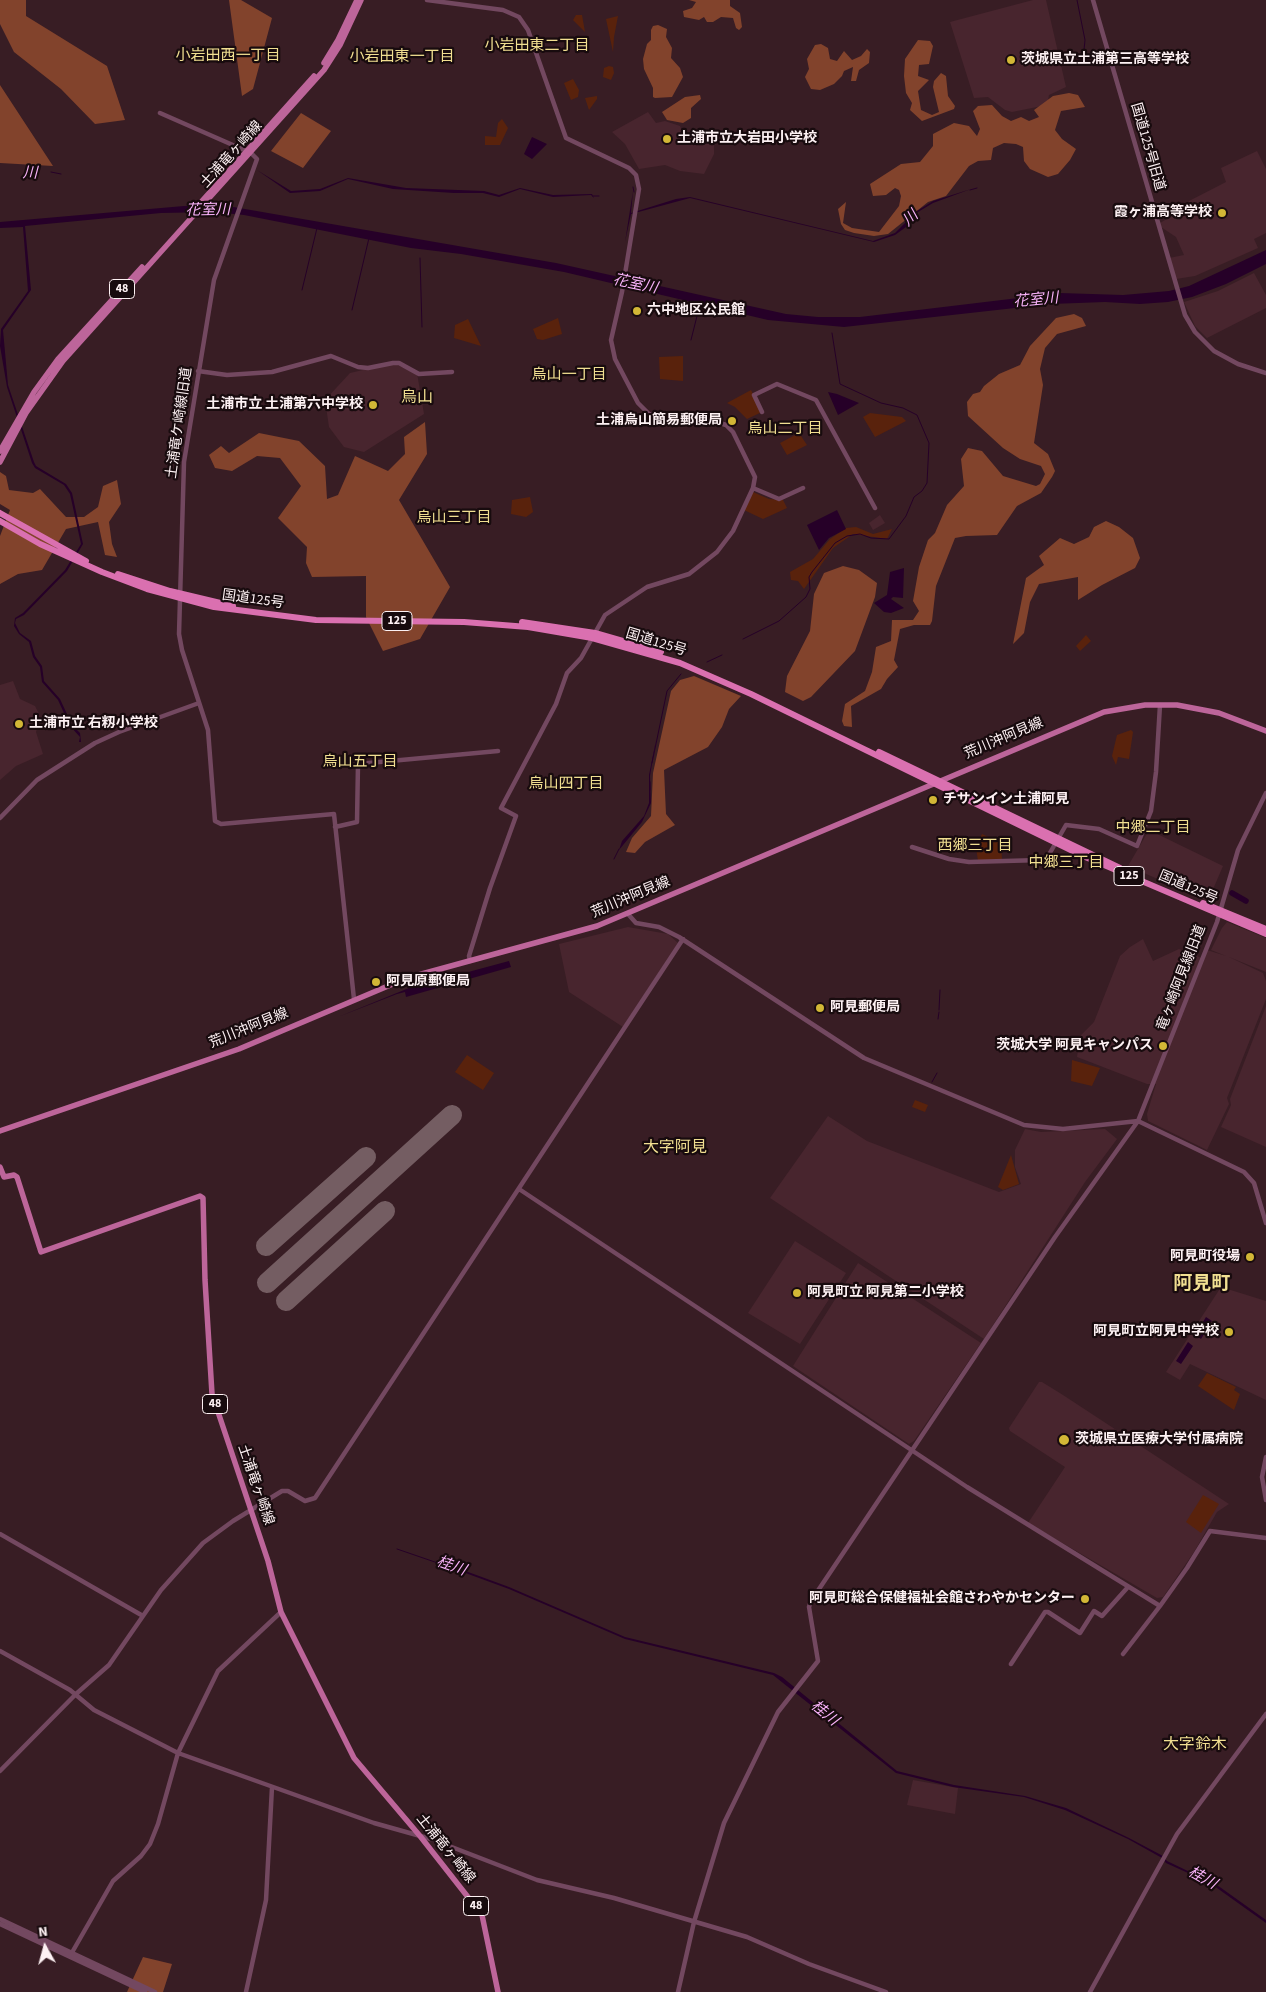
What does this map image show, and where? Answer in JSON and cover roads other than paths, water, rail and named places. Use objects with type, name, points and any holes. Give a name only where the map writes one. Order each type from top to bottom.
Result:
[{"type":"highway","name":"国道125号","points":[[0,515],[14,527]]},
{"type":"highway","points":[[0,515],[86,563]]},
{"type":"highway","name":"国道125号","points":[[0,523],[14,527],[86,563],[180,596],[293,614],[491,619],[548,625],[653,649],[707,669],[1057,841],[1266,934]]},
{"type":"highway","points":[[0,523],[46,550],[86,563]]},
{"type":"highway","name":"国道125号","points":[[1220,913],[1266,929]]},
{"type":"main road","name":"土浦竜ヶ崎線","points":[[249,152],[320,68],[338,40],[357,0]]},
{"type":"main road","name":"土浦竜ヶ崎線","points":[[0,462],[26,413],[63,361],[329,62],[348,31],[361,0]]},
{"type":"main road","name":"土浦竜ヶ崎線","points":[[0,451],[34,392],[58,359],[189,218]]},
{"type":"main road","name":"荒川沖阿見線","points":[[0,1131],[239,1049],[407,978],[580,933],[1091,716],[1126,707],[1160,705],[1208,710],[1266,731]]},
{"type":"main road","name":"土浦竜ヶ崎線","points":[[0,1167],[4,1177],[14,1175],[17,1177],[41,1252],[200,1196],[203,1198],[205,1280],[212,1394],[268,1561],[281,1612],[354,1758],[411,1830],[428,1842],[482,1915],[498,1992]]},
{"type":"street","points":[[427,0],[503,10],[519,17],[528,30],[566,138],[634,171],[639,189],[611,349],[638,403],[645,411],[658,418],[717,422],[726,425],[733,432],[754,470],[753,488],[730,537],[717,552],[689,574],[647,587],[602,618],[594,636],[565,678],[556,704],[501,808],[516,816],[490,888],[469,956],[470,962]]},
{"type":"street","name":"国道125号旧道","points":[[1093,0],[1175,286],[1190,324],[1214,350],[1238,364],[1266,373]]},
{"type":"street","points":[[160,113],[249,152]]},
{"type":"street","name":"土浦竜ケ崎線旧道","points":[[249,152],[257,159],[257,164],[214,280],[184,462],[180,641],[208,730],[216,824],[332,814],[335,827]]},
{"type":"street","points":[[198,371],[227,375],[272,372],[331,356],[358,367],[368,368],[399,363],[419,374],[452,372]]},
{"type":"street","points":[[762,412],[754,395],[777,384],[816,400],[875,508]]},
{"type":"street","points":[[753,488],[779,499],[804,488]]},
{"type":"street","points":[[0,818],[37,780],[95,743],[119,732],[199,703]]},
{"type":"street","points":[[912,847],[957,861],[1042,860],[1047,858],[1064,828],[1069,826],[1099,829],[1138,846],[1151,812],[1156,772],[1160,705]]},
{"type":"street","points":[[354,999],[335,827],[356,822],[358,764],[498,751]]},
{"type":"street","name":"竜ヶ崎阿見線旧道","points":[[678,1992],[694,1922],[724,1823],[778,1712],[818,1661],[809,1607],[811,1601],[1090,1186],[1138,1121],[1220,913],[1240,845],[1266,793]]},
{"type":"street","points":[[628,914],[636,923],[659,927],[683,939],[864,1058],[1019,1123],[1054,1129],[1138,1121],[1237,1168],[1248,1175],[1257,1189],[1266,1223]]},
{"type":"street","points":[[0,1772],[2,1765],[109,1665],[162,1590],[199,1547],[233,1521],[282,1491],[288,1491],[305,1501],[315,1498],[683,939]]},
{"type":"street","points":[[519,1188],[1025,1524],[1160,1606]]},
{"type":"street","points":[[1266,1457],[1262,1478],[1266,1500]]},
{"type":"street","points":[[1123,1654],[1187,1568],[1210,1531],[1266,1538]]},
{"type":"street","points":[[0,1534],[143,1616]]},
{"type":"street","points":[[1011,1664],[1045,1612],[1048,1612],[1080,1633],[1094,1611],[1102,1616],[1128,1587]]},
{"type":"street","points":[[71,1954],[113,1881],[141,1856],[150,1844],[158,1824],[178,1753],[218,1670],[281,1612]]},
{"type":"street","points":[[0,1651],[76,1694],[94,1710],[178,1753],[272,1787],[411,1830]]},
{"type":"street","points":[[1090,1992],[1177,1834],[1266,1714]]},
{"type":"street","points":[[246,1992],[266,1900],[272,1787]]},
{"type":"street","points":[[428,1842],[537,1880],[605,1896],[747,1937],[809,1964],[886,1992]]},
{"type":"street","points":[[0,1919],[145,1992]]},
{"type":"street","points":[[0,1924],[155,1992]]},
{"type":"water","points":[[532,137],[547,144],[532,159],[524,154]]},
{"type":"water","points":[[257,170],[291,191],[320,189],[348,178],[406,188],[484,191],[499,195],[520,188],[553,195],[592,194],[594,198],[591,195],[553,197],[520,189],[499,197],[483,193],[393,189],[348,179],[320,191],[290,193]]},
{"type":"water","points":[[971,189],[933,203],[918,212],[906,227],[895,235],[874,242],[690,198],[631,214],[625,242],[633,191],[631,213],[676,199],[690,197],[873,241],[895,233],[917,211],[933,201]]},
{"type":"water","name":"花室川","points":[[222,205],[556,263],[786,314],[818,317],[860,317],[1060,293],[1123,295],[1169,291],[1189,286],[1266,250],[1266,264],[1226,284],[1192,297],[1168,302],[1140,304],[1105,302],[1051,304],[844,327],[768,320],[564,272],[461,254],[411,248],[244,215],[214,212],[161,213],[25,226],[31,290],[3,330],[8,385],[36,466],[66,484],[72,493],[83,544],[67,571],[24,615],[16,619],[15,623],[20,633],[31,641],[35,656],[42,666],[44,681],[60,699],[72,725],[80,733],[81,742],[79,742],[80,737],[70,726],[58,700],[42,682],[40,667],[33,657],[29,642],[19,634],[14,626],[15,618],[23,613],[65,570],[81,544],[70,494],[64,485],[35,468],[32,463],[7,387],[0,346],[1,329],[28,291],[23,227],[0,228],[0,222],[184,206]]},
{"type":"water","points":[[828,392],[837,394],[859,403],[838,415]]},
{"type":"water","points":[[837,510],[846,529],[829,538],[819,550],[807,525]]},
{"type":"water","points":[[904,568],[903,598],[893,597],[891,599],[904,608],[891,613],[884,612],[874,603],[887,595],[890,572]]},
{"type":"water","points":[[656,740],[650,776],[651,803],[642,822],[619,850],[622,841],[644,816],[649,803],[649,775]]},
{"type":"water","points":[[509,961],[511,967],[406,997],[405,992],[397,994],[338,1017],[409,988]]},
{"type":"water","points":[[1206,1317],[1212,1321],[1201,1339],[1195,1335]]},
{"type":"water","points":[[1188,1342],[1193,1346],[1181,1364],[1176,1361]]},
{"type":"water","points":[[460,1569],[509,1587],[625,1637],[774,1673],[782,1677],[897,1771],[954,1785],[1025,1796],[1066,1808],[1129,1838],[1163,1856],[1167,1861],[1217,1885],[1266,1920],[1266,1923],[1210,1883],[1166,1863],[1162,1858],[1128,1839],[1065,1810],[1024,1797],[953,1787],[896,1773],[773,1675],[625,1639],[509,1589],[460,1571]]},
{"type":"waterway","points":[[1077,0],[1085,40],[1083,60],[1079,60]]},
{"type":"waterway","name":"川","points":[[51,172],[61,174]]},
{"type":"waterway","points":[[633,187],[634,192]]},
{"type":"waterway","name":"川","points":[[970,190],[977,188]]},
{"type":"waterway","points":[[593,196],[599,196]]},
{"type":"waterway","points":[[302,290],[317,228]]},
{"type":"waterway","points":[[352,310],[369,238]]},
{"type":"waterway","points":[[420,258],[422,327]]},
{"type":"waterway","points":[[691,340],[698,312]]},
{"type":"waterway","points":[[743,639],[779,621],[806,597],[810,589],[809,577],[835,543],[847,536],[860,534],[871,538],[889,539],[906,516],[914,497],[922,491],[927,483],[929,443],[917,415],[903,408],[881,403],[840,384],[832,333]]},
{"type":"waterway","points":[[707,662],[722,655]]},
{"type":"waterway","points":[[652,763],[667,691],[681,674]]},
{"type":"waterway","points":[[650,782],[650,790]]},
{"type":"waterway","points":[[614,859],[619,849]]},
{"type":"waterway","points":[[1232,893],[1246,901]]},
{"type":"waterway","points":[[939,1010],[940,990]]},
{"type":"waterway","points":[[938,1019],[939,1012]]},
{"type":"waterway","points":[[932,1082],[937,1073]]},
{"type":"waterway","name":"桂川","points":[[397,1549],[461,1571]]},
{"type":"place","name":"茨城県立土浦第三高等学校","points":[[1011,60]]},
{"type":"place","name":"土浦市立大岩田小学校","points":[[667,139]]},
{"type":"place","name":"霞ヶ浦高等学校","points":[[1222,213]]},
{"type":"place","name":"六中地区公民館","points":[[637,311]]},
{"type":"place","name":"土浦市立 土浦第六中学校","points":[[373,405]]},
{"type":"place","name":"土浦烏山簡易郵便局","points":[[732,421]]},
{"type":"place","name":"土浦市立 右籾小学校","points":[[19,724]]},
{"type":"place","name":"チサンイン土浦阿見","points":[[933,800]]},
{"type":"place","name":"阿見原郵便局","points":[[376,982]]},
{"type":"place","name":"阿見郵便局","points":[[820,1008]]},
{"type":"place","name":"茨城大学 阿見キャンパス","points":[[1163,1046]]},
{"type":"place","name":"阿見町役場","points":[[1250,1257]]},
{"type":"place","name":"阿見町立 阿見第二小学校","points":[[797,1293]]},
{"type":"place","name":"阿見町立阿見中学校","points":[[1229,1332]]},
{"type":"place","name":"茨城県立医療大学付属病院","points":[[1064,1440]]},
{"type":"place","name":"阿見町総合保健福祉会館さわやかセンター","points":[[1085,1599]]},
{"type":"district","name":"小岩田東二丁目","points":[[537,47]]},
{"type":"district","name":"小岩田西一丁目","points":[[228,57]]},
{"type":"district","name":"小岩田東一丁目","points":[[402,58]]},
{"type":"district","name":"烏山一丁目","points":[[569,376]]},
{"type":"district","name":"烏山","points":[[417,398]]},
{"type":"district","name":"烏山二丁目","points":[[785,430]]},
{"type":"district","name":"烏山三丁目","points":[[454,519]]},
{"type":"district","name":"烏山五丁目","points":[[360,763]]},
{"type":"district","name":"烏山四丁目","points":[[566,785]]},
{"type":"district","name":"中郷二丁目","points":[[1153,829]]},
{"type":"district","name":"西郷三丁目","points":[[975,847]]},
{"type":"district","name":"中郷三丁目","points":[[1066,864]]},
{"type":"district","name":"大字阿見","points":[[675,1148]]},
{"type":"district","name":"阿見町","points":[[1202,1285]]},
{"type":"district","name":"大字鈴木","points":[[1195,1745]]}]
